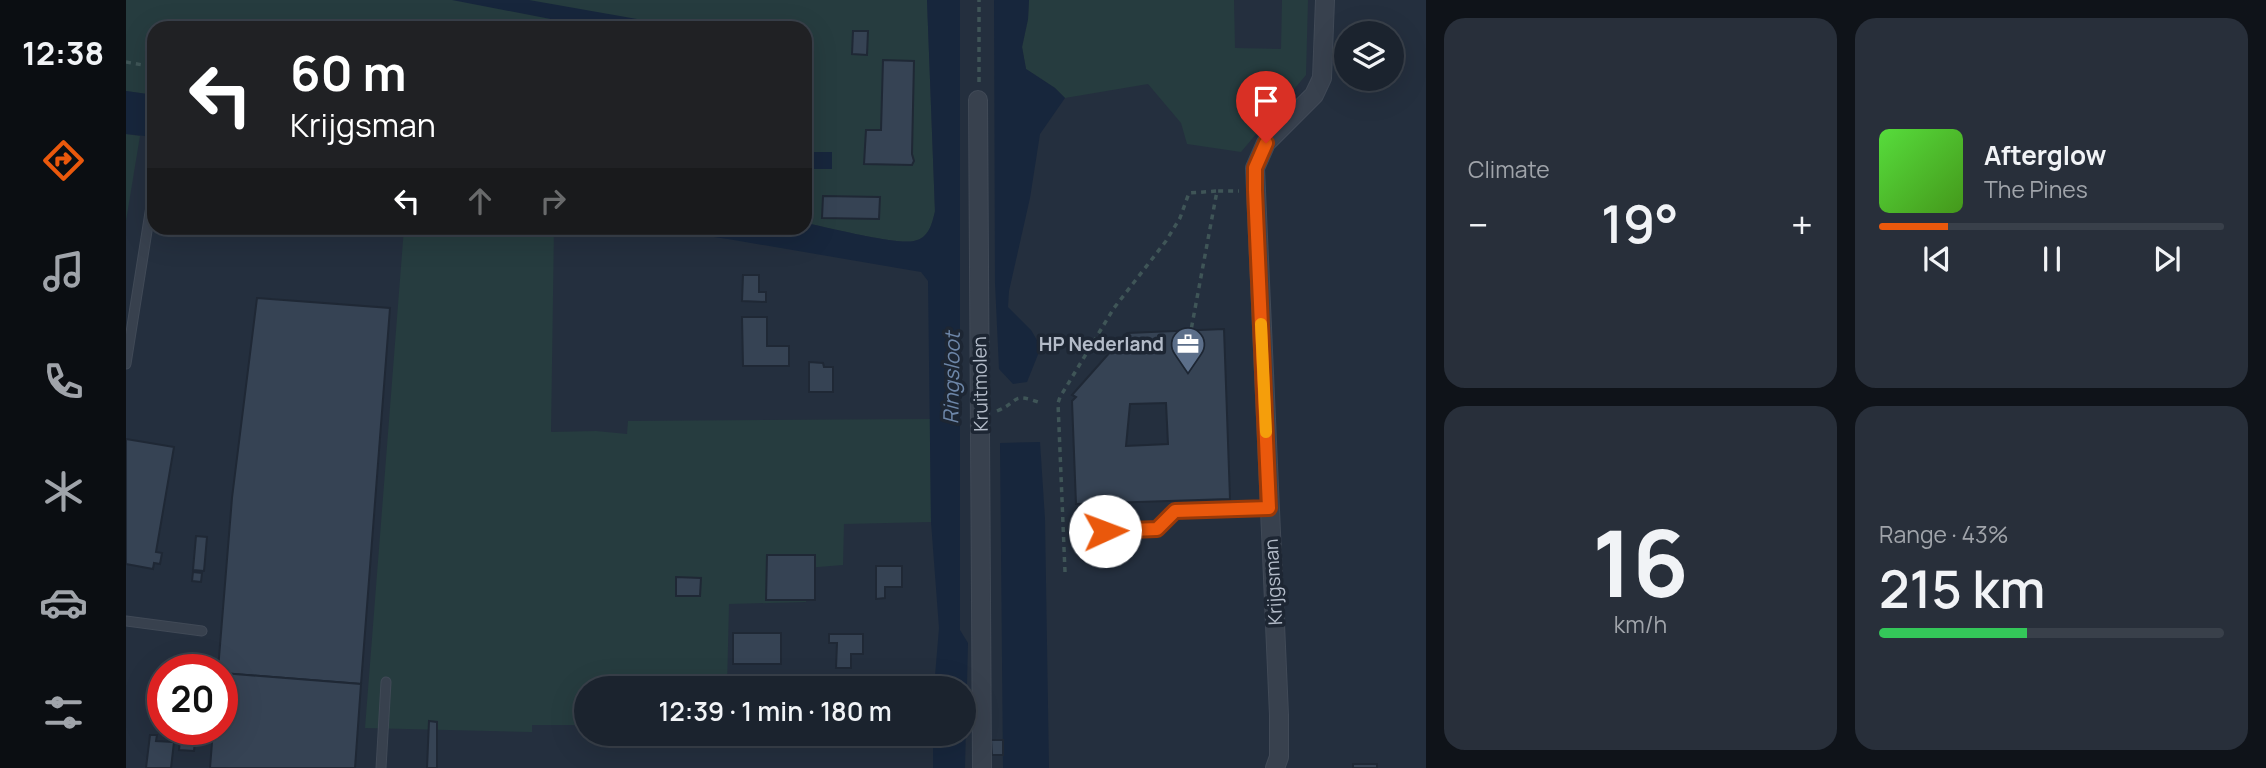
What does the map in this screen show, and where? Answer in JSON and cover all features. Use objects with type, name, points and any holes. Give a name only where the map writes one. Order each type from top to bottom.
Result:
[{"type":"street","name":"Krijgsman","points":[[1275,768],[1279,757],[1279,715],[1255,168],[1266,143],[1314,96],[1322,78],[1325,0]]},
{"type":"street","name":"Kruitmolen","points":[[978,100],[982,768]]},
{"type":"lane","points":[[126,364],[147,231]]},
{"type":"lane","points":[[1105,503],[1105,531],[1157,529],[1175,511],[1269,508]]},
{"type":"lane","points":[[126,621],[202,631]]},
{"type":"lane","points":[[381,768],[386,682]]},
{"type":"path","points":[[978,100],[979,0]]},
{"type":"path","points":[[126,62],[147,66]]},
{"type":"path","points":[[1065,572],[1058,403],[1060,397],[1114,308],[1167,241],[1180,218],[1189,193],[1255,190]]},
{"type":"path","points":[[1186,357],[1217,191]]},
{"type":"path","points":[[981,413],[1003,408],[1018,397],[1041,403]]},
{"type":"green space","points":[[126,0],[927,0],[935,212],[929,230],[923,237],[905,242],[812,224],[812,21],[147,21],[147,94],[126,91]]},
{"type":"green space","points":[[1029,0],[1234,0],[1235,48],[1281,49],[1282,0],[1308,0],[1306,75],[1241,152],[1187,144],[1181,123],[1148,84],[1065,98],[1026,69],[1022,47]]},
{"type":"green space","points":[[126,134],[140,136],[126,221]]},
{"type":"green space","points":[[403,235],[554,235],[551,432],[596,431],[627,434],[628,421],[930,419],[931,522],[844,524],[843,565],[806,568],[806,602],[729,604],[727,676],[574,676],[574,725],[532,725],[532,732],[365,728]]},
{"type":"water","points":[[452,0],[529,0],[648,21],[561,21]]},
{"type":"water","name":"Ringsloot","points":[[927,0],[960,0],[960,630],[968,643],[967,676],[935,676],[939,628],[931,522],[928,281],[921,272],[700,235],[812,235],[812,224],[905,242],[923,237],[931,225],[935,211]]},
{"type":"water","points":[[994,0],[1029,0],[1022,47],[1026,69],[1065,98],[1040,134],[1030,198],[1009,291],[1008,307],[1031,330],[1041,347],[1027,382],[1013,384],[999,369],[995,283]]},
{"type":"water","points":[[126,91],[147,94],[147,136],[126,134]]},
{"type":"water","points":[[812,152],[832,152],[832,169],[812,169]]},
{"type":"water","points":[[1040,442],[1045,519],[1049,768],[1003,768],[1000,443]]},
{"type":"water","points":[[933,746],[966,746],[965,768],[933,768]]},
{"type":"building","points":[[853,31],[868,31],[867,55],[852,54]]},
{"type":"building","points":[[883,60],[914,61],[912,165],[864,164],[866,130],[881,130]]},
{"type":"building","points":[[823,196],[880,197],[879,219],[822,218]]},
{"type":"building","points":[[743,275],[759,275],[759,292],[766,292],[766,302],[742,301]]},
{"type":"building","points":[[257,298],[390,308],[361,684],[238,674],[238,654],[219,654],[232,498]]},
{"type":"building","points":[[742,317],[767,317],[767,346],[789,346],[789,366],[743,366]]},
{"type":"building","points":[[1224,329],[1230,499],[1076,504],[1072,401],[1076,397],[1072,395],[1127,333]],"holes":[[[1166,403],[1168,444],[1126,446],[1130,404]]]},
{"type":"building","points":[[809,362],[833,367],[833,392],[809,392]]},
{"type":"building","points":[[126,439],[174,447],[156,552],[162,553],[160,564],[154,563],[153,569],[126,564]]},
{"type":"building","points":[[196,536],[207,537],[204,571],[193,570]]},
{"type":"building","points":[[767,555],[815,555],[815,600],[766,600]]},
{"type":"building","points":[[876,566],[902,566],[902,587],[885,587],[885,598],[876,599]]},
{"type":"building","points":[[193,572],[202,573],[201,582],[192,581]]},
{"type":"building","points":[[676,577],[701,578],[700,596],[676,596]]},
{"type":"building","points":[[733,633],[781,633],[781,664],[733,664]]},
{"type":"building","points":[[829,634],[863,634],[863,654],[851,654],[851,668],[836,668],[837,643],[829,643]]},
{"type":"building","points":[[238,674],[361,684],[355,768],[210,768],[212,745],[238,745]]},
{"type":"building","points":[[429,721],[437,722],[437,768],[427,768]]},
{"type":"building","points":[[991,740],[1003,740],[1003,755],[992,755]]},
{"type":"building","points":[[149,745],[174,745],[171,768],[146,768]]},
{"type":"building","points":[[180,745],[195,745],[194,751],[179,750]]},
{"type":"building","points":[[1353,764],[1377,764],[1377,768],[1353,768]]},
{"type":"slow traffic","points":[[1261,324],[1266,432]]},
{"type":"place","name":"HP Nederland","points":[[1188,374]]},
{"type":"route","points":[[1105,531],[1157,529],[1175,511],[1269,508],[1255,190],[1255,168],[1266,143]]}]
